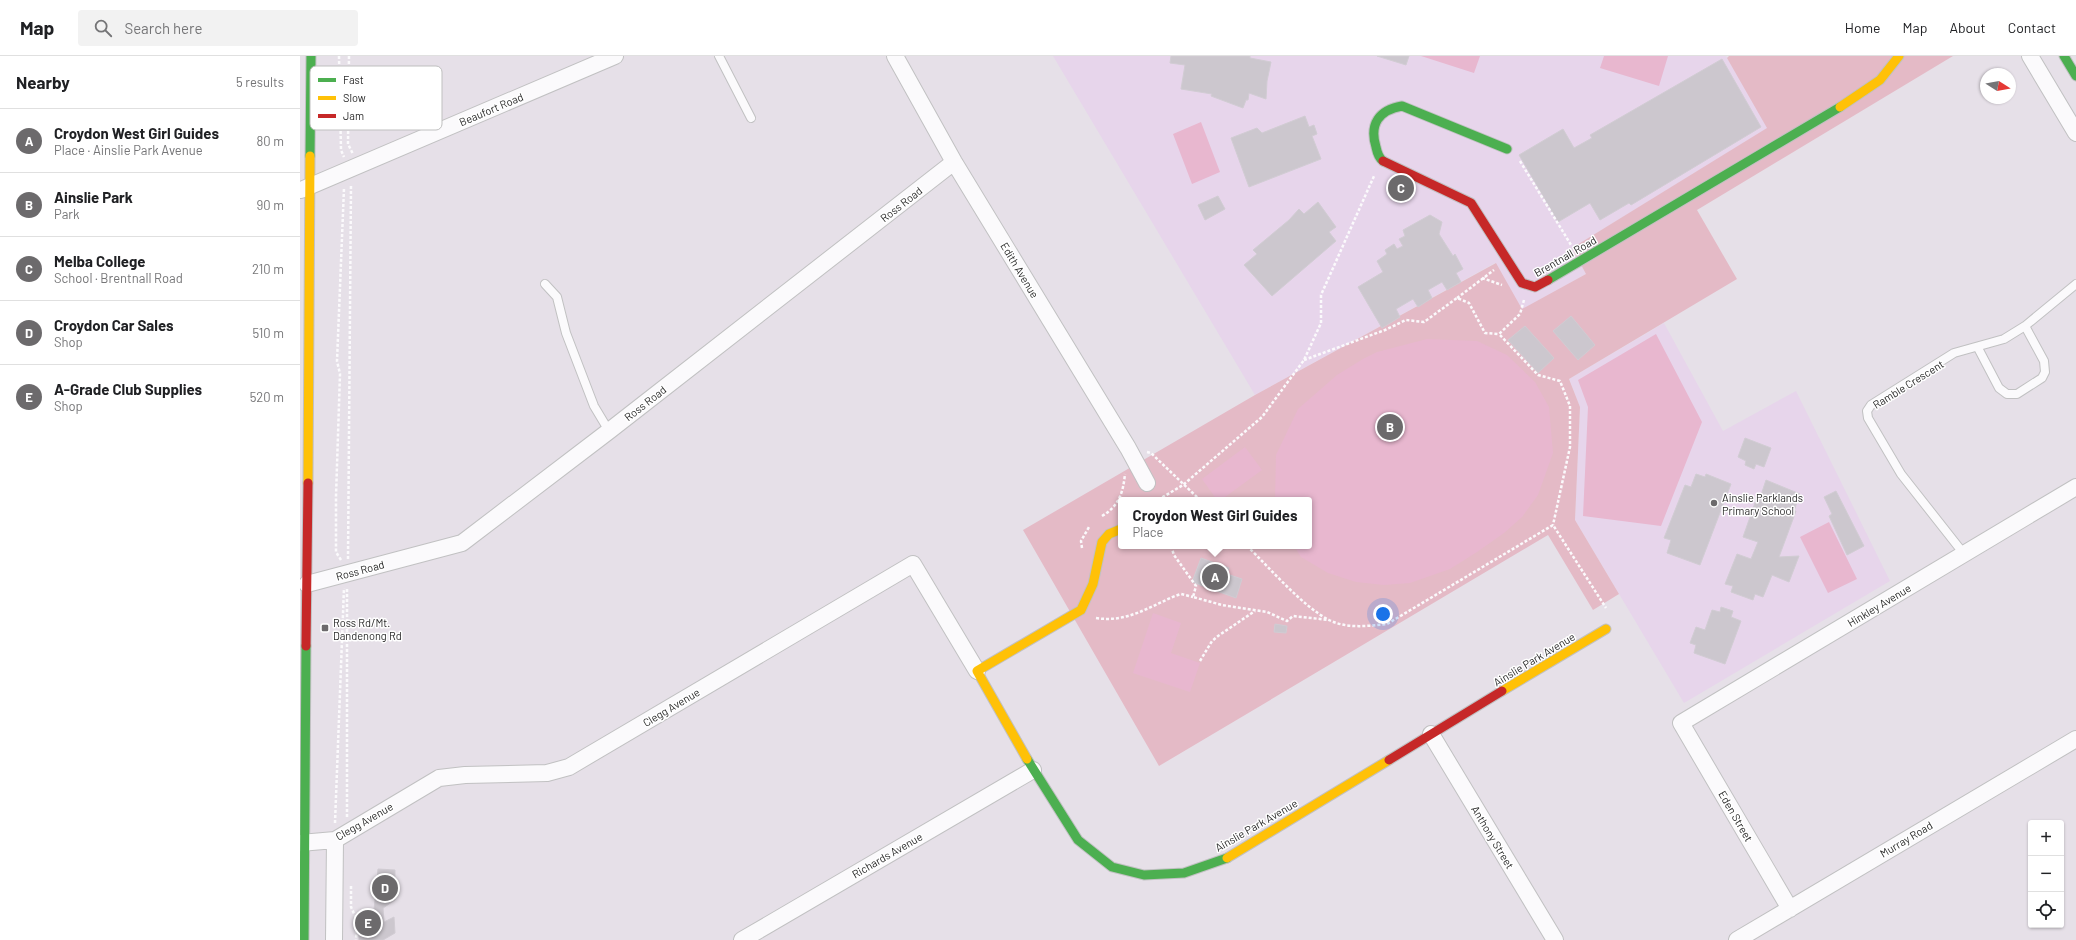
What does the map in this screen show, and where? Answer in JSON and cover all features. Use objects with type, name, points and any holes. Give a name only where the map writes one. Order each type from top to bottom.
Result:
[{"type":"main road","points":[[311,56],[311,66]]},
{"type":"main road","name":"Brentnall Road","points":[[1381,160],[1471,203],[1522,283],[1535,287],[1863,93],[1880,80],[1899,56]]},
{"type":"main road","points":[[2064,56],[2076,76]]},
{"type":"main road","points":[[304,940],[302,842],[307,584],[305,188],[310,78]]},
{"type":"main road","points":[[1381,160],[1374,148],[1373,130],[1380,114],[1391,106],[1402,106],[1413,109],[1507,149]]},
{"type":"main road","points":[[977,671],[1081,610],[1093,584],[1102,542],[1109,534],[1118,530]]},
{"type":"main road","name":"Ainslie Park Avenue","points":[[977,671],[1033,770],[1078,840],[1112,867],[1144,875],[1184,873],[1223,860],[1606,629]]},
{"type":"street","name":"Beaufort Road","points":[[305,188],[615,56]]},
{"type":"street","name":"Edith Avenue","points":[[895,56],[954,162],[1128,448],[1147,483]]},
{"type":"street","points":[[2030,56],[2076,133]]},
{"type":"street","name":"Ross Road","points":[[307,584],[462,543],[609,431],[954,162]]},
{"type":"street","name":"Hinkley Avenue","points":[[1682,723],[2076,487]]},
{"type":"street","name":"Clegg Avenue","points":[[302,842],[341,836],[438,778],[464,775],[547,773],[569,767],[913,564],[977,671]]},
{"type":"street","name":"Eden Street","points":[[1682,723],[1790,908]]},
{"type":"street","name":"Anthony Street","points":[[1431,734],[1555,940]]},
{"type":"street","name":"Murray Road","points":[[1737,940],[2076,738]]},
{"type":"street","name":"Richards Avenue","points":[[742,940],[1033,770]]},
{"type":"street","points":[[334,940],[341,836]]},
{"type":"lane","points":[[719,56],[751,118]]},
{"type":"lane","points":[[545,284],[557,296],[572,348],[594,406],[609,431]]},
{"type":"lane","name":"Ramble Crescent","points":[[1964,554],[1900,474],[1868,418],[1867,412],[1871,405],[1954,353],[1978,348],[2004,339],[2025,326],[2076,284]]},
{"type":"lane","points":[[1978,348],[1999,388],[2006,394],[2016,394],[2042,378],[2045,372],[2044,361],[2025,326]]},
{"type":"path","points":[[339,56],[339,66]]},
{"type":"path","points":[[350,56],[350,66]]},
{"type":"path","points":[[341,130],[341,150],[350,170],[351,184],[341,836]]},
{"type":"path","points":[[341,836],[346,573],[344,564],[336,552],[336,496],[340,374],[337,361],[350,170],[353,154],[348,144],[348,130]]},
{"type":"path","points":[[1163,497],[1183,485],[1262,418],[1304,360],[1321,323],[1321,295],[1381,160]]},
{"type":"path","points":[[1530,179],[1580,261]]},
{"type":"path","points":[[1304,360],[1385,330],[1406,320],[1424,322],[1457,298],[1482,277],[1508,261]]},
{"type":"path","points":[[1500,334],[1520,314],[1528,286]]},
{"type":"path","points":[[1457,298],[1469,303],[1485,333],[1500,334],[1538,375],[1560,381],[1570,406],[1570,447],[1553,525],[1606,608]]},
{"type":"path","points":[[1128,448],[1151,453],[1197,497]]},
{"type":"path","points":[[1172,549],[1174,555],[1196,586],[1193,597],[1222,605],[1267,612],[1287,621],[1293,616],[1330,620],[1363,627],[1387,624],[1553,525]]},
{"type":"path","points":[[1250,549],[1295,594],[1330,620]]},
{"type":"path","points":[[1200,661],[1212,641],[1256,611]]},
{"type":"path","points":[[351,884],[351,907],[357,920],[356,940]]},
{"type":"shaded area","points":[[1053,56],[1726,56],[1768,128],[1572,248],[1586,274],[1522,310],[1495,263],[1255,395]]},
{"type":"shaded area","points":[[1421,56],[1480,56],[1474,73]]},
{"type":"shaded area","points":[[1604,56],[1668,56],[1659,86],[1600,68]]},
{"type":"shaded area","points":[[1729,56],[1953,56],[1697,210],[1737,279],[1569,379],[1580,407],[1575,520],[1619,594],[1593,610],[1548,535],[1159,766],[1023,530],[1255,395],[1496,263],[1522,309],[1586,274],[1572,248],[1767,128],[1727,58]]},
{"type":"shaded area","points":[[1201,122],[1220,172],[1192,184],[1173,134]]},
{"type":"shaded area","name":"Ainslie Parklands Primary School","points":[[1664,323],[1723,431],[1796,391],[1890,581],[1684,703],[1575,520],[1580,407],[1569,379]]},
{"type":"shaded area","points":[[1656,334],[1702,422],[1661,526],[1583,516],[1588,407],[1578,380]]},
{"type":"shaded area","points":[[1427,339],[1477,341],[1507,355],[1535,382],[1549,407],[1553,453],[1538,495],[1522,517],[1504,533],[1450,569],[1410,583],[1384,585],[1356,582],[1328,573],[1301,557],[1296,549],[1312,549],[1312,497],[1275,497],[1276,455],[1298,409],[1337,375],[1377,352]]},
{"type":"shaded area","points":[[1245,447],[1262,470],[1225,497],[1215,497],[1202,479]]},
{"type":"shaded area","points":[[1829,522],[1857,579],[1828,593],[1800,537]]},
{"type":"shaded area","points":[[1153,613],[1181,623],[1171,653],[1200,663],[1190,692],[1133,673]]},
{"type":"building","points":[[1171,56],[1250,56],[1250,58],[1271,62],[1267,81],[1266,99],[1249,93],[1248,100],[1246,100],[1243,108],[1211,96],[1212,94],[1181,89],[1185,65],[1170,63]]},
{"type":"building","points":[[1377,56],[1409,56],[1406,65]]},
{"type":"building","points":[[1722,59],[1761,127],[1631,205],[1629,203],[1600,220],[1590,203],[1558,222],[1519,155],[1563,129],[1574,148],[1592,138],[1590,135]]},
{"type":"building","points":[[1305,116],[1309,127],[1314,125],[1317,134],[1312,136],[1321,159],[1249,187],[1231,138],[1257,128],[1262,133]]},
{"type":"building","points":[[1218,196],[1225,209],[1205,220],[1198,205]]},
{"type":"building","points":[[1318,202],[1336,227],[1329,232],[1336,241],[1272,296],[1244,265],[1257,254],[1253,250],[1289,220],[1299,209],[1304,214]]},
{"type":"building","points":[[1430,215],[1442,222],[1439,234],[1453,256],[1455,254],[1463,269],[1456,273],[1461,282],[1447,290],[1442,282],[1428,290],[1432,298],[1418,307],[1413,299],[1396,309],[1400,317],[1382,328],[1358,287],[1383,272],[1377,261],[1387,254],[1385,250],[1394,244],[1397,249],[1403,246],[1399,239],[1405,236],[1403,230]]},
{"type":"building","points":[[1571,316],[1595,345],[1578,360],[1553,331]]},
{"type":"building","points":[[1525,326],[1554,358],[1538,373],[1508,340]]},
{"type":"building","points":[[1745,438],[1771,448],[1764,467],[1756,464],[1754,469],[1745,465],[1746,461],[1738,457]]},
{"type":"building","points":[[1696,474],[1705,477],[1706,474],[1731,484],[1700,565],[1667,553],[1671,540],[1664,538],[1685,485],[1691,487]]},
{"type":"building","points":[[1766,480],[1800,494],[1794,511],[1796,511],[1779,557],[1799,556],[1789,582],[1772,575],[1763,597],[1755,594],[1753,600],[1731,592],[1733,586],[1725,584],[1737,554],[1751,559],[1758,542],[1743,537],[1757,497],[1760,498]]},
{"type":"building","points":[[1836,491],[1864,546],[1847,555],[1829,516],[1832,514],[1824,497]]},
{"type":"building","points":[[1201,558],[1229,568],[1227,574],[1242,579],[1236,598],[1192,582]]},
{"type":"building","points":[[1721,607],[1733,611],[1731,617],[1741,621],[1725,664],[1694,653],[1696,645],[1690,643],[1696,627],[1705,630],[1712,610],[1720,612]]},
{"type":"building","points":[[1275,624],[1287,626],[1286,633],[1274,632]]},
{"type":"building","points":[[378,869],[395,870],[395,900],[383,908],[384,922],[394,917],[395,933],[383,940],[359,940],[359,920],[374,910]]},
{"type":"traffic: fast","points":[[311,56],[311,66]]},
{"type":"traffic: fast","points":[[2064,56],[2076,76]]},
{"type":"traffic: fast","points":[[1383,161],[1380,158],[1374,139],[1375,125],[1378,119],[1387,111],[1402,106],[1507,149]]},
{"type":"traffic: fast","points":[[1548,280],[1840,107]]},
{"type":"traffic: fast","points":[[310,130],[310,156]]},
{"type":"traffic: fast","points":[[304,940],[306,646]]},
{"type":"traffic: fast","points":[[1027,759],[1078,840],[1112,867],[1144,875],[1184,873],[1227,858]]},
{"type":"traffic: slow","points":[[1840,107],[1880,80],[1899,56]]},
{"type":"traffic: slow","points":[[308,483],[310,156]]},
{"type":"traffic: slow","points":[[1027,759],[977,671],[1081,610],[1093,584],[1102,542],[1109,534],[1118,530]]},
{"type":"traffic: slow","points":[[1502,691],[1606,629]]},
{"type":"traffic: slow","points":[[1227,858],[1389,760]]},
{"type":"traffic: jam","points":[[1383,161],[1471,203],[1522,283],[1535,287],[1548,280]]},
{"type":"traffic: jam","points":[[306,646],[308,483]]},
{"type":"traffic: jam","points":[[1389,760],[1502,691]]},
{"type":"place","name":"Melba College","points":[[1401,188]]},
{"type":"place","name":"Ainslie Park","points":[[1390,427]]},
{"type":"place","name":"Ainslie Parklands Primary School","points":[[1714,503]]},
{"type":"place","name":"Croydon West Girl Guides","points":[[1215,577]]},
{"type":"place","name":"Ross Rd/Mt. Dandenong Rd","points":[[325,628]]},
{"type":"place","name":"Croydon Car Sales","points":[[385,888]]},
{"type":"place","name":"A-Grade Club Supplies","points":[[368,923]]}]
